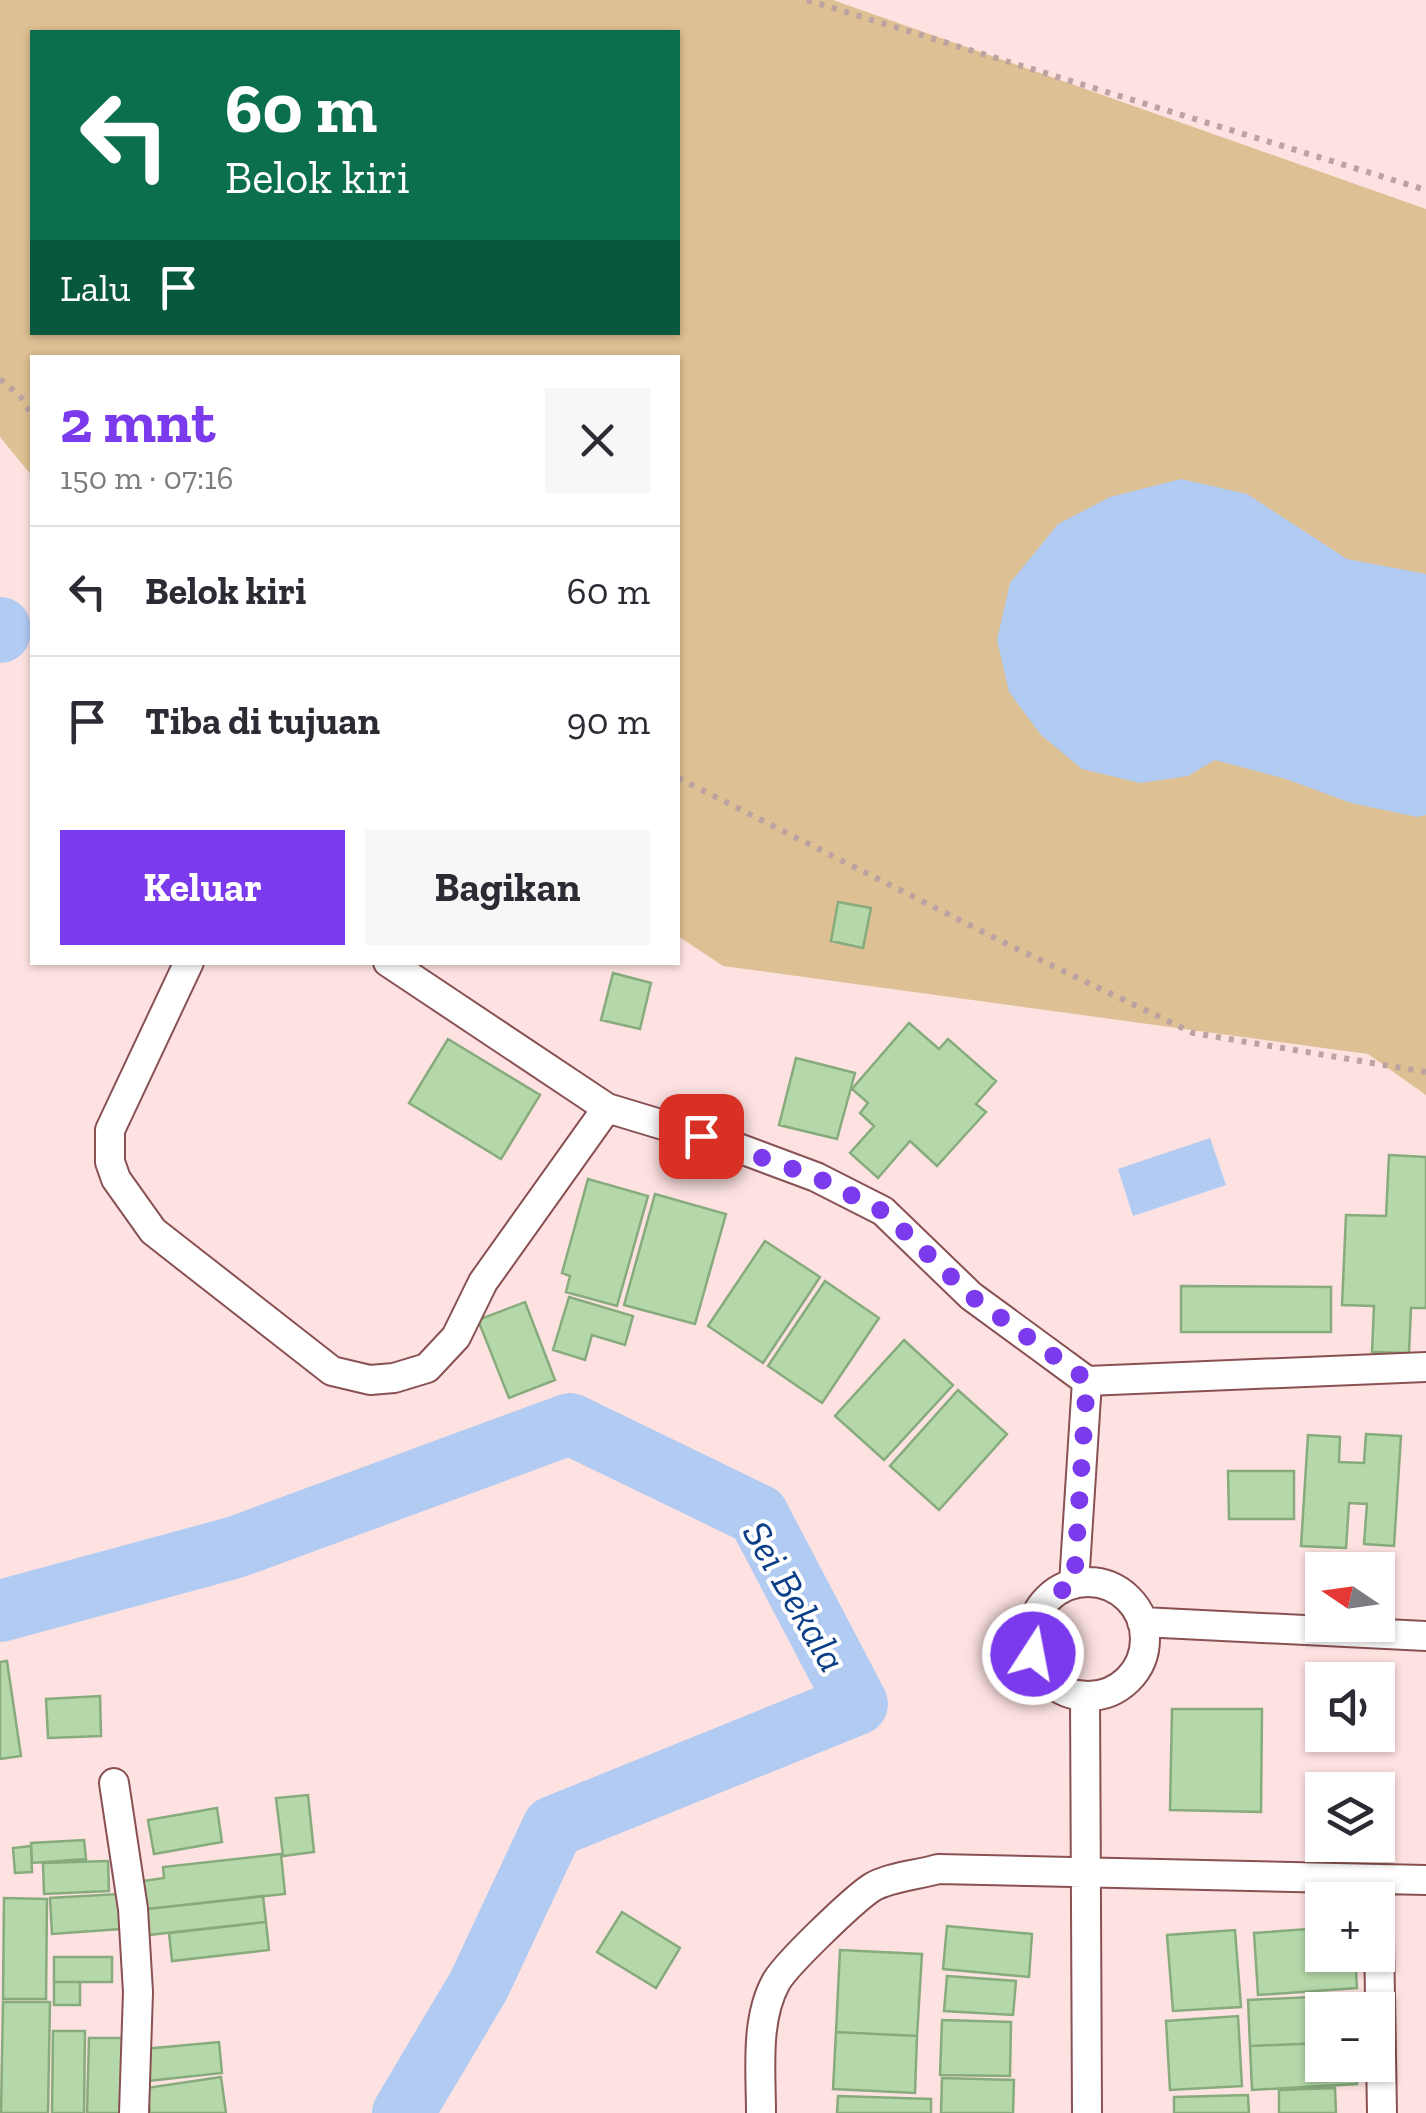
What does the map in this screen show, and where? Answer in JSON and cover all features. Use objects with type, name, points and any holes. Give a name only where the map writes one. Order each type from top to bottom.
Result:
[{"type":"street","points":[[187,965],[110,1130],[110,1162],[116,1180],[153,1232],[332,1371],[370,1380],[427,1368],[456,1337],[484,1282],[607,1108]]},
{"type":"street","points":[[392,965],[607,1108],[799,1170],[884,1212],[971,1296],[1087,1380],[1426,1367]]},
{"type":"street","points":[[1074,1584],[1087,1380]]},
{"type":"street","points":[[1091,1582],[1123,1594],[1135,1606],[1142,1622],[1144,1650],[1130,1678],[1101,1695],[1068,1693],[1040,1670],[1033,1654],[1032,1636],[1044,1603],[1074,1584],[1091,1582]]},
{"type":"street","points":[[1142,1622],[1426,1636]]},
{"type":"street","points":[[1085,1696],[1087,2113]]},
{"type":"street","points":[[114,1783],[133,1909],[138,1992],[134,2113]]},
{"type":"street","points":[[761,2113],[760,2053],[776,1981],[873,1886],[938,1870],[1426,1880]]},
{"type":"street","points":[[1378,1880],[1382,2113]]},
{"type":"path","points":[[807,0],[1426,190]]},
{"type":"path","points":[[0,379],[20,396],[30,412]]},
{"type":"path","points":[[680,779],[1192,1033],[1426,1072]]},
{"type":"shaded area","points":[[0,0],[833,0],[1426,209],[1426,1095],[1368,1054],[723,966],[680,937],[680,355],[30,355],[30,474],[0,437]]},
{"type":"water","points":[[1181,479],[1247,494],[1347,559],[1426,574],[1426,815],[1417,817],[1351,803],[1286,779],[1215,760],[1188,776],[1140,783],[1082,769],[1041,735],[1009,692],[997,640],[1010,583],[1058,524],[1110,497]]},
{"type":"water","points":[[1210,1138],[1226,1185],[1133,1216],[1118,1169]]},
{"type":"building","points":[[838,902],[871,908],[863,948],[831,941]]},
{"type":"building","points":[[613,973],[651,983],[640,1029],[601,1020]]},
{"type":"building","points":[[909,1023],[939,1049],[948,1039],[996,1081],[976,1104],[986,1112],[937,1166],[910,1141],[878,1178],[850,1153],[874,1126],[860,1113],[868,1103],[852,1089]]},
{"type":"building","points":[[448,1039],[540,1095],[501,1159],[409,1103]]},
{"type":"building","points":[[796,1058],[855,1073],[837,1139],[779,1125]]},
{"type":"building","points":[[1389,1155],[1426,1157],[1426,1308],[1411,1308],[1409,1353],[1372,1352],[1374,1306],[1342,1305],[1346,1215],[1386,1216]]},
{"type":"building","points":[[588,1179],[648,1196],[617,1306],[566,1292],[570,1276],[562,1273]]},
{"type":"building","points":[[655,1194],[726,1214],[695,1324],[624,1305]]},
{"type":"building","points":[[765,1241],[820,1277],[763,1363],[708,1326]]},
{"type":"building","points":[[825,1281],[879,1318],[822,1403],[768,1366]]},
{"type":"building","points":[[1181,1286],[1331,1287],[1331,1332],[1181,1332]]},
{"type":"building","points":[[569,1297],[633,1316],[625,1345],[592,1335],[585,1360],[553,1350]]},
{"type":"building","points":[[525,1302],[555,1380],[509,1398],[478,1320]]},
{"type":"building","points":[[904,1340],[953,1385],[884,1460],[835,1416]]},
{"type":"building","points":[[958,1390],[1007,1434],[939,1510],[890,1466]]},
{"type":"building","points":[[1366,1434],[1401,1436],[1394,1546],[1364,1544],[1367,1504],[1349,1503],[1346,1548],[1301,1546],[1308,1435],[1340,1437],[1339,1462],[1364,1463]]},
{"type":"building","points":[[1228,1471],[1294,1471],[1294,1519],[1229,1519]]},
{"type":"building","points":[[7,1661],[21,1756],[0,1759],[0,1662]]},
{"type":"building","points":[[100,1696],[101,1736],[48,1738],[46,1699]]},
{"type":"building","points":[[1172,1709],[1262,1709],[1261,1812],[1170,1810]]},
{"type":"building","points":[[308,1795],[314,1852],[283,1856],[276,1798]]},
{"type":"building","points":[[217,1808],[222,1842],[154,1854],[148,1820]]},
{"type":"building","points":[[84,1840],[86,1859],[32,1863],[31,1843]]},
{"type":"building","points":[[31,1846],[32,1872],[15,1873],[13,1848]]},
{"type":"building","points":[[281,1854],[285,1894],[146,1909],[143,1881],[164,1878],[163,1867]]},
{"type":"building","points":[[108,1861],[109,1891],[44,1894],[43,1863]]},
{"type":"building","points":[[118,1894],[120,1929],[52,1934],[50,1898]]},
{"type":"building","points":[[263,1896],[266,1922],[148,1935],[146,1909]]},
{"type":"building","points":[[4,1898],[47,1899],[46,1999],[3,1999]]},
{"type":"building","points":[[622,1912],[680,1948],[656,1988],[597,1952]]},
{"type":"building","points":[[266,1922],[269,1950],[172,1961],[169,1933]]},
{"type":"building","points":[[947,1926],[1032,1934],[1029,1977],[943,1969]]},
{"type":"building","points":[[1305,1929],[1305,1972],[1356,1972],[1357,1988],[1258,1995],[1254,1933]]},
{"type":"building","points":[[1235,1930],[1241,2007],[1173,2011],[1167,1935]]},
{"type":"building","points":[[840,1950],[922,1954],[917,2036],[836,2032]]},
{"type":"building","points":[[54,1957],[112,1957],[112,1982],[54,1982]]},
{"type":"building","points":[[947,1976],[1016,1981],[1013,2015],[944,2011]]},
{"type":"building","points":[[54,1982],[80,1982],[80,2005],[54,2005]]},
{"type":"building","points":[[1305,1997],[1305,2044],[1250,2046],[1248,2000]]},
{"type":"building","points":[[3,2002],[50,2002],[48,2113],[1,2113]]},
{"type":"building","points":[[1238,2016],[1242,2086],[1170,2090],[1166,2021]]},
{"type":"building","points":[[942,2020],[1011,2022],[1010,2076],[940,2075]]},
{"type":"building","points":[[53,2031],[85,2031],[84,2113],[52,2113]]},
{"type":"building","points":[[836,2032],[917,2036],[915,2093],[833,2089]]},
{"type":"building","points":[[89,2038],[128,2038],[127,2113],[87,2113]]},
{"type":"building","points":[[219,2042],[222,2073],[147,2081],[144,2049]]},
{"type":"building","points":[[1305,2044],[1305,2082],[1357,2084],[1252,2090],[1250,2046]]},
{"type":"building","points":[[221,2077],[226,2113],[150,2113],[147,2088]]},
{"type":"building","points":[[942,2078],[1014,2080],[1013,2113],[941,2113]]},
{"type":"building","points":[[1335,2088],[1336,2113],[1279,2113],[1279,2090]]},
{"type":"building","points":[[1248,2095],[1249,2113],[1174,2113],[1174,2097]]},
{"type":"building","points":[[838,2096],[931,2099],[931,2113],[837,2113]]},
{"type":"waterway","name":"Sei Bekala","points":[[0,1611],[236,1547],[570,1424],[758,1515],[857,1704],[553,1827],[479,1985],[403,2113]]},
{"type":"route","points":[[701,1136],[816,1177],[884,1212],[971,1296],[1087,1380],[1074,1584],[1044,1603],[1032,1636],[1033,1654]]}]
